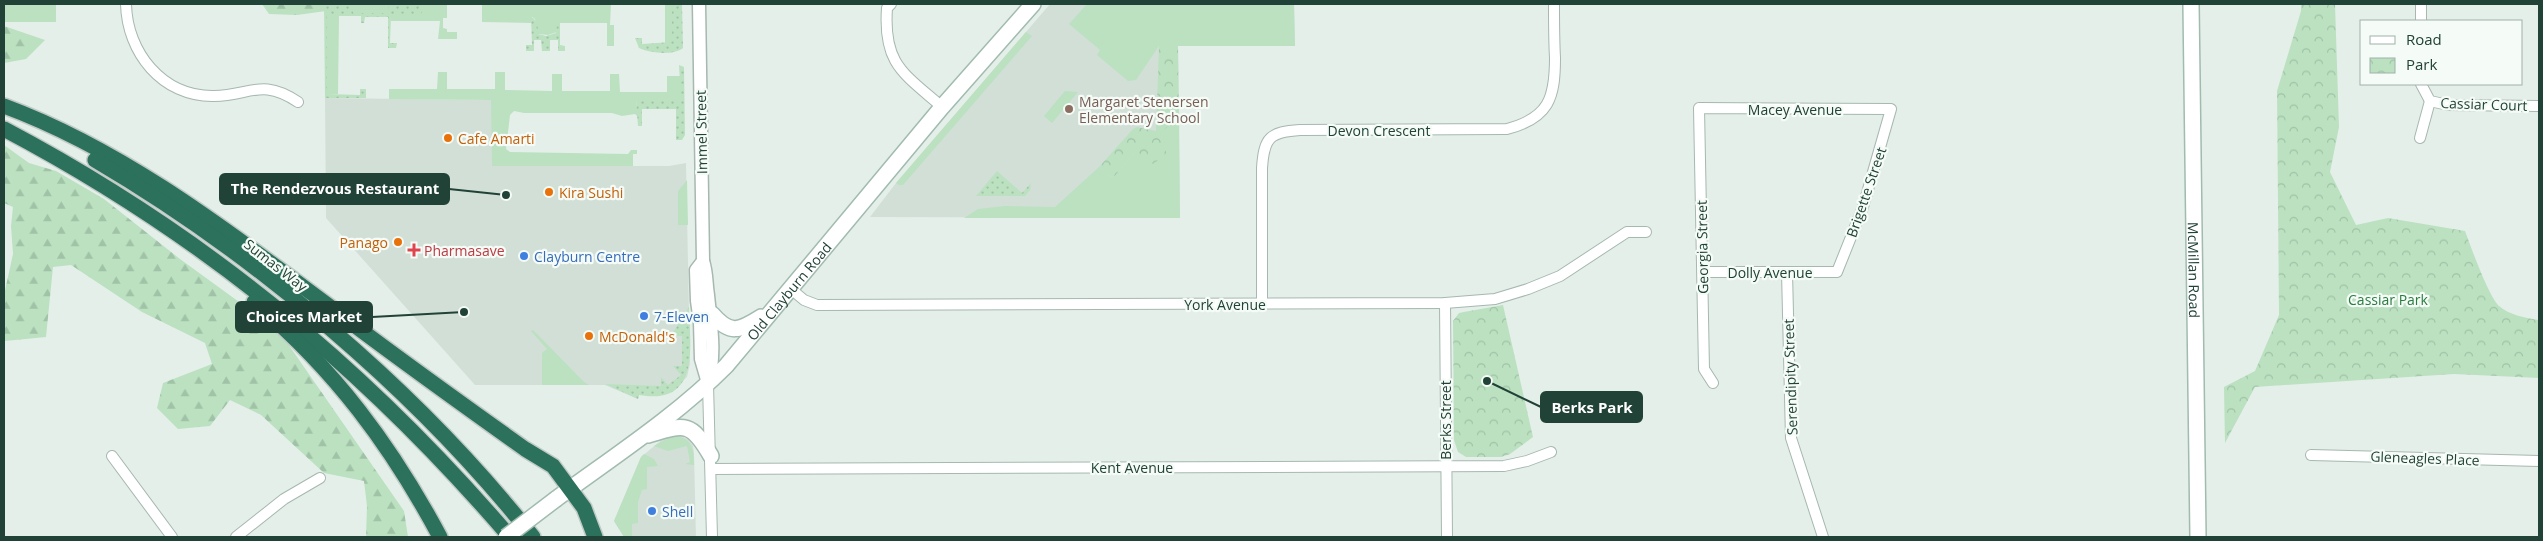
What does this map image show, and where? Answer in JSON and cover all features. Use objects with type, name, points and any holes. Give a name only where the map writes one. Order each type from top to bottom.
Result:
[{"type":"highway","points":[[4,107],[62,131],[131,169],[234,236],[525,449],[553,466],[584,508],[595,537]]},
{"type":"highway","name":"Sumas Way","points":[[4,107],[101,163],[174,210],[254,266],[390,384],[439,433],[532,537]]},
{"type":"highway","points":[[4,129],[114,190],[229,269],[334,356],[421,438],[510,537]]},
{"type":"highway","points":[[114,190],[268,313],[324,366],[352,399],[388,448],[412,485],[440,537]]},
{"type":"main road","name":"Old Clayburn Road","points":[[506,537],[640,438],[708,384],[775,308],[942,107],[1033,4]]},
{"type":"main road","name":"McMillan Road","points":[[2190,4],[2198,537]]},
{"type":"main road","points":[[712,314],[727,328],[736,330],[745,328],[775,308]]},
{"type":"main road","points":[[640,438],[672,428],[686,426],[698,434],[711,463]]},
{"type":"street","points":[[126,4],[128,27],[140,56],[160,78],[171,86],[184,91],[214,96],[260,88],[282,91],[298,102]]},
{"type":"street","name":"Immel Street","points":[[699,4],[703,261],[712,314],[714,358],[708,384]]},
{"type":"street","name":"Devon Crescent","points":[[1262,304],[1262,168],[1263,150],[1268,138],[1280,132],[1294,131],[1507,129],[1527,122],[1543,111],[1554,88],[1554,4]]},
{"type":"street","points":[[2421,4],[2421,20]]},
{"type":"street","points":[[888,5],[886,36],[889,50],[897,66],[942,107]]},
{"type":"street","name":"Cassiar Court","points":[[2420,138],[2430,101],[2422,85]]},
{"type":"street","name":"Cassiar Court","points":[[2430,101],[2448,104],[2539,106]]},
{"type":"street","name":"Macey Avenue","points":[[1699,108],[1891,109]]},
{"type":"street","name":"Georgia Street","points":[[1699,108],[1704,369],[1713,383]]},
{"type":"street","name":"Brigette Street","points":[[1837,272],[1863,207],[1891,109]]},
{"type":"street","name":"York Avenue","points":[[791,288],[804,300],[817,305],[1445,303],[1495,299],[1528,289],[1560,276],[1627,232],[1646,232]]},
{"type":"street","name":"Immel Street","points":[[703,261],[696,270],[697,301],[700,322],[701,359],[708,384],[712,537]]},
{"type":"street","name":"Dolly Avenue","points":[[1702,272],[1837,272]]},
{"type":"street","name":"Serendipity Street","points":[[1787,272],[1790,438],[1823,537]]},
{"type":"street","name":"Berks Street","points":[[1445,303],[1447,537]]},
{"type":"street","name":"Kent Avenue","points":[[711,463],[1504,466],[1527,461],[1551,452]]},
{"type":"street","name":"Gleneagles Place","points":[[2311,455],[2539,461]]},
{"type":"street","points":[[112,456],[172,537]]},
{"type":"street","points":[[236,537],[284,499],[320,478]]},
{"type":"shaded area","name":"Margaret Stenersen Elementary School","points":[[1050,4],[1294,4],[1295,46],[1178,46],[1180,218],[870,217],[896,183]]},
{"type":"shaded area","name":"Clayburn Centre","points":[[325,98],[492,100],[492,166],[669,166],[686,163],[690,364],[687,377],[673,390],[663,395],[639,395],[638,399],[605,385],[475,385],[326,218]]},
{"type":"shaded area","points":[[681,436],[688,439],[693,445],[696,537],[624,537],[614,521],[641,457],[664,438]]},
{"type":"green space","points":[[4,4],[56,4],[56,22],[4,22]]},
{"type":"green space","points":[[262,4],[326,4],[326,11],[297,15],[269,14]]},
{"type":"green space","points":[[324,4],[418,4],[418,13],[324,13]]},
{"type":"green space","points":[[324,4],[352,4],[353,13],[388,13],[389,5],[422,4],[422,16],[391,16],[390,43],[397,43],[396,48],[388,48],[388,17],[365,17],[364,23],[361,23],[361,16],[327,16],[327,94],[360,95],[360,89],[366,89],[366,98],[325,98]]},
{"type":"green space","points":[[422,4],[447,4],[447,18],[443,18],[443,28],[447,29],[447,32],[457,32],[457,39],[438,39],[440,21],[391,21],[391,16],[422,16]]},
{"type":"green space","points":[[482,4],[611,4],[610,25],[614,25],[614,46],[607,46],[607,23],[557,23],[557,32],[548,35],[538,34],[535,19],[532,17],[531,23],[482,22]]},
{"type":"green space","points":[[665,4],[672,4],[672,43],[665,43]]},
{"type":"green space","points":[[672,4],[682,4],[683,48],[679,51],[661,53],[639,48],[635,38],[642,38],[642,44],[672,42]]},
{"type":"green space","points":[[1087,4],[1294,4],[1295,46],[1159,46],[1136,80],[1128,81],[1097,55],[1100,50],[1069,24]]},
{"type":"green space","name":"Cassiar Park","points":[[2301,4],[2335,4],[2339,127],[2330,172],[2356,225],[2388,218],[2465,231],[2485,282],[2499,306],[2513,314],[2539,320],[2539,378],[2454,374],[2255,387],[2225,443],[2224,387],[2255,371],[2279,315],[2277,91],[2301,11]]},
{"type":"green space","points":[[327,16],[339,16],[338,94],[327,94]]},
{"type":"green space","points":[[531,17],[538,26],[538,34],[546,36],[556,33],[557,23],[560,23],[560,45],[565,46],[565,51],[558,51],[558,40],[550,40],[550,51],[542,51],[541,40],[534,40],[534,51],[526,51],[526,45],[532,45]]},
{"type":"green space","points":[[4,26],[45,40],[26,59],[4,63]]},
{"type":"green space","points":[[1026,32],[1032,36],[903,185],[896,183]]},
{"type":"green space","points":[[1159,46],[1178,46],[1179,117],[1158,135],[1167,154],[1153,164],[1136,151],[1113,178],[1099,167],[1133,129],[1137,127],[1156,131]]},
{"type":"green space","points":[[679,65],[684,67],[685,135],[682,140],[676,140],[676,109],[642,109],[642,126],[638,126],[636,100],[681,100]]},
{"type":"green space","points":[[438,72],[447,72],[447,89],[495,89],[495,72],[505,72],[505,90],[552,91],[552,74],[562,74],[562,91],[610,91],[610,74],[619,74],[620,92],[667,92],[667,76],[681,76],[681,100],[636,100],[638,117],[635,114],[622,116],[612,113],[524,113],[514,111],[510,115],[506,149],[510,152],[628,154],[631,150],[637,150],[637,154],[633,154],[633,166],[492,166],[491,100],[389,99],[389,89],[437,89]]},
{"type":"green space","points":[[1065,91],[1078,92],[1052,123],[1044,116]]},
{"type":"green space","points":[[1179,117],[1180,218],[964,218],[978,209],[1005,206],[1055,207],[1099,167],[1113,178],[1136,151]]},
{"type":"green space","points":[[4,145],[29,163],[56,171],[104,199],[180,259],[279,331],[404,511],[408,537],[366,537],[367,506],[364,481],[324,473],[261,415],[230,400],[210,426],[178,429],[157,408],[163,383],[212,364],[205,343],[142,312],[71,265],[53,267],[46,337],[5,341],[4,295],[13,254],[11,226],[13,207],[4,203]]},
{"type":"green space","points":[[997,171],[1022,193],[1031,183],[1030,190],[1025,196],[976,196]]},
{"type":"green space","points":[[687,180],[688,225],[678,225],[678,191]]},
{"type":"green space","points":[[1503,305],[1533,437],[1510,454],[1501,457],[1466,457],[1458,452],[1454,440],[1453,321],[1459,313]]},
{"type":"green space","points":[[689,307],[690,355],[688,370],[682,383],[673,392],[659,396],[639,395],[638,399],[605,384],[661,386],[661,377],[668,385],[681,375],[673,366],[682,366],[682,336],[672,336],[672,334]]},
{"type":"green space","points":[[533,330],[589,385],[542,385],[542,353],[547,349],[531,331]]},
{"type":"green space","points":[[673,435],[688,441],[691,445],[694,465],[685,464],[690,462],[687,446],[668,451],[654,446]]},
{"type":"green space","points":[[644,454],[654,459],[658,466],[647,467],[647,489],[642,490],[638,502],[638,523],[632,524],[632,537],[624,537],[614,521],[641,457]]},
{"type":"place","name":"Margaret Stenersen Elementary School","points":[[1069,109]]},
{"type":"place","name":"Cafe Amarti","points":[[448,138]]},
{"type":"place","name":"Kira Sushi","points":[[549,192]]},
{"type":"place","name":"The Rendezvous Restaurant","points":[[506,195]]},
{"type":"place","name":"Panago","points":[[398,242]]},
{"type":"place","name":"Pharmasave","points":[[414,250]]},
{"type":"place","name":"Clayburn Centre","points":[[524,256]]},
{"type":"place","name":"Choices Market","points":[[464,312]]},
{"type":"place","name":"7-Eleven","points":[[644,316]]},
{"type":"place","name":"McDonald's","points":[[589,336]]},
{"type":"place","name":"Berks Park","points":[[1487,381]]},
{"type":"place","name":"Shell","points":[[652,511]]}]
